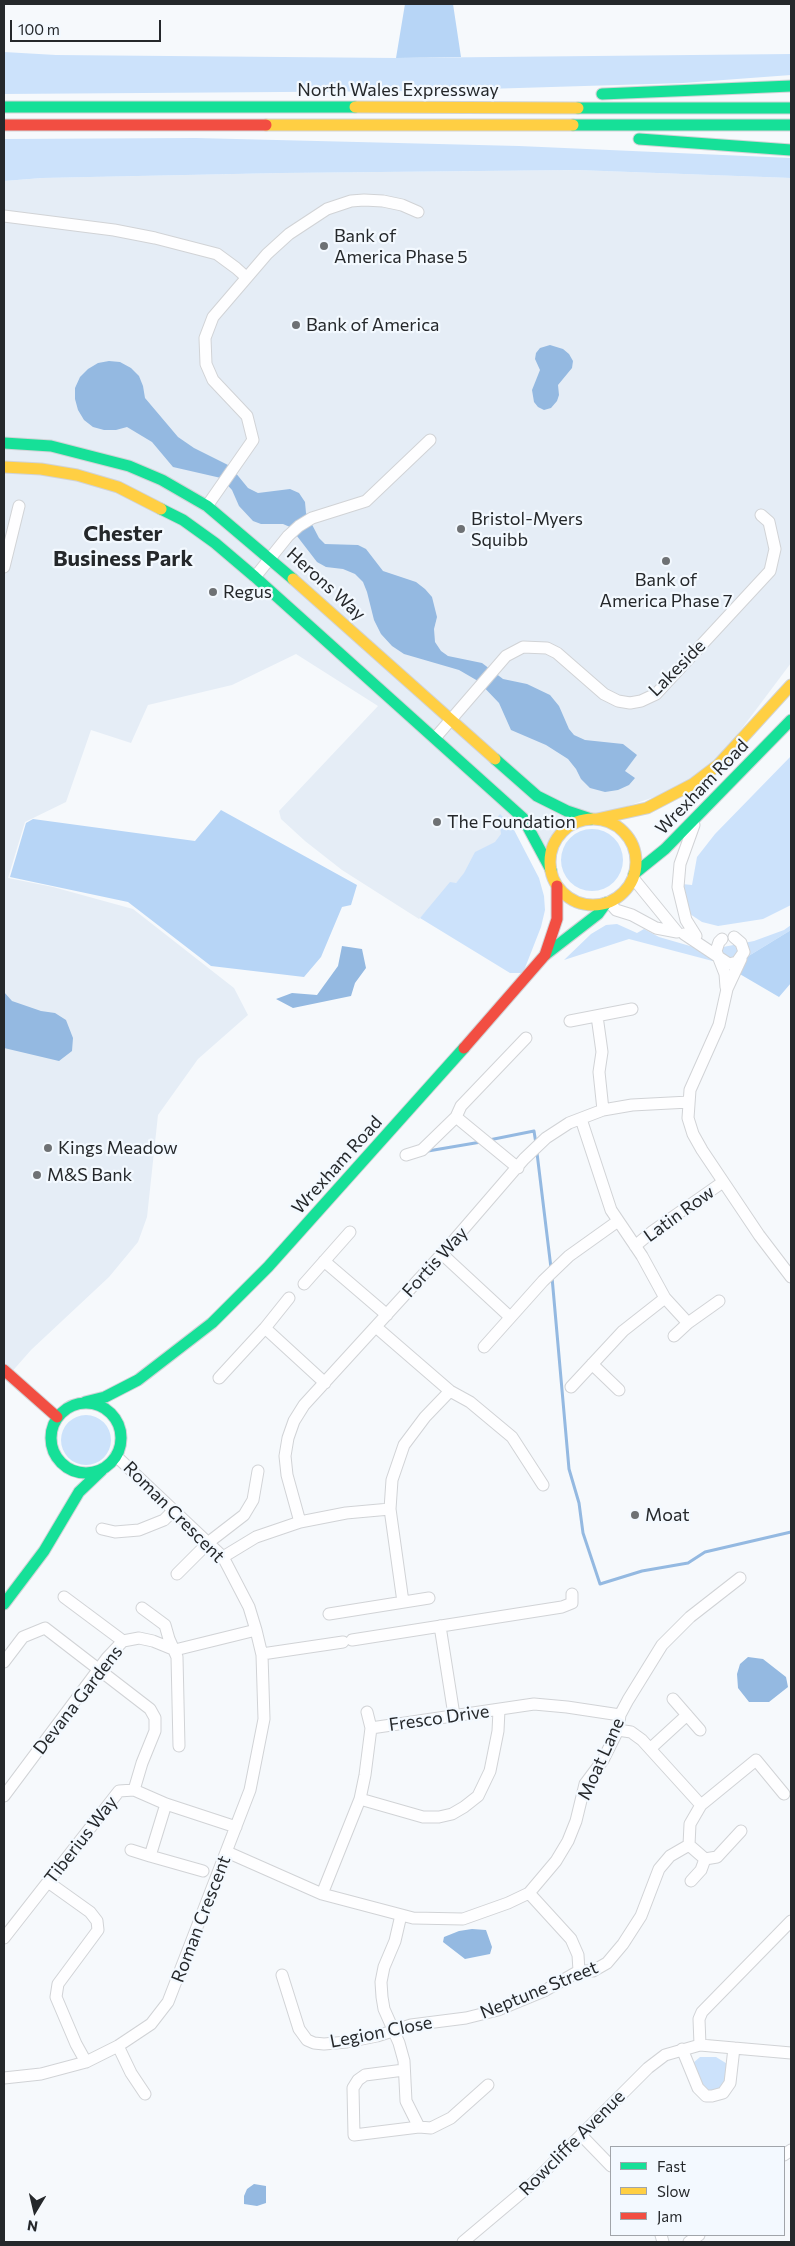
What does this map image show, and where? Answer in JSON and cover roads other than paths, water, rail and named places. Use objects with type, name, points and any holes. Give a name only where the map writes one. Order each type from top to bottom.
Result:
[{"type":"main road","points":[[590,94],[791,86]]},
{"type":"main road","points":[[174,108],[544,96]]},
{"type":"main road","name":"North Wales Expressway","points":[[4,107],[791,108]]},
{"type":"main road","name":"North Wales Expressway","points":[[4,125],[791,125]]},
{"type":"main road","points":[[316,126],[593,137]]},
{"type":"main road","points":[[623,138],[791,150]]},
{"type":"main road","name":"Herons Way","points":[[4,443],[51,446],[129,466],[162,480],[207,506],[270,558],[536,796],[567,812],[592,819]]},
{"type":"main road","points":[[4,467],[41,469],[77,475],[118,487],[183,520],[215,543],[523,818],[551,870],[557,886],[565,895],[578,902],[596,905],[620,896],[634,876],[636,856],[631,842],[624,832],[615,825],[592,819],[574,824],[560,835],[550,857],[551,870]]},
{"type":"main road","name":"Wrexham Road","points":[[592,819],[647,808],[679,793],[693,784],[729,754],[791,685]]},
{"type":"main road","name":"Wrexham Road","points":[[634,876],[665,850],[791,720]]},
{"type":"main road","name":"Wrexham Road","points":[[544,955],[557,919],[557,886]]},
{"type":"main road","name":"Wrexham Road","points":[[85,1402],[105,1397],[138,1380],[212,1322],[268,1267],[480,1030],[544,955],[561,944],[598,914],[608,902]]},
{"type":"main road","points":[[4,1370],[57,1417]]},
{"type":"main road","name":"Wrexham Road","points":[[119,1425],[127,1401],[138,1380]]},
{"type":"main road","points":[[4,1604],[44,1551],[79,1492],[116,1456],[120,1446],[119,1425],[106,1408],[96,1404],[85,1402],[74,1404],[65,1409],[57,1417],[51,1431],[51,1446],[60,1463],[63,1486],[55,1532]]},
{"type":"main road","points":[[60,1463],[69,1470],[80,1473],[102,1470]]},
{"type":"street","points":[[207,506],[242,459],[253,440],[247,416],[213,380],[206,364],[205,338],[213,317],[267,254],[289,234],[327,209],[351,201],[364,200],[402,205],[418,212]]},
{"type":"street","points":[[4,216],[114,230],[156,238],[217,254],[246,277]]},
{"type":"street","points":[[255,577],[288,536],[312,518],[366,501],[430,440]]},
{"type":"street","points":[[4,567],[20,506]]},
{"type":"street","name":"Lakeside","points":[[435,738],[506,656],[522,647],[547,648],[557,653],[604,694],[618,701],[630,703],[656,694],[770,571],[775,549],[769,522],[761,515]]},
{"type":"street","points":[[696,936],[686,920],[678,887],[680,864],[697,817]]},
{"type":"street","points":[[608,902],[616,910],[632,915],[656,928],[677,932],[634,876]]},
{"type":"street","points":[[684,934],[724,963],[733,964],[741,959]]},
{"type":"street","points":[[734,937],[743,947],[741,959],[727,989],[719,1025],[694,1080],[688,1102],[688,1118],[693,1134],[723,1182],[764,1242],[791,1277]]},
{"type":"street","points":[[722,939],[716,952],[720,960],[727,989]]},
{"type":"street","points":[[570,1021],[632,1009]]},
{"type":"street","points":[[597,1016],[602,1052],[599,1072],[603,1110]]},
{"type":"street","points":[[406,1155],[422,1150],[456,1117],[461,1106],[526,1038]]},
{"type":"street","name":"Fortis Way","points":[[300,1522],[287,1475],[285,1456],[288,1438],[294,1421],[304,1405],[376,1328],[524,1159],[546,1138],[569,1123],[603,1110],[632,1105],[688,1102]]},
{"type":"street","points":[[456,1117],[518,1168]]},
{"type":"street","points":[[581,1119],[603,1189],[618,1221],[665,1298],[688,1323]]},
{"type":"street","name":"Latin Row","points":[[635,1246],[653,1231],[723,1182]]},
{"type":"street","points":[[484,1347],[543,1281],[569,1256],[618,1221]]},
{"type":"street","points":[[304,1284],[350,1232]]},
{"type":"street","points":[[442,1254],[510,1317]]},
{"type":"street","points":[[324,1261],[387,1315]]},
{"type":"street","points":[[219,1378],[265,1328],[289,1298]]},
{"type":"street","points":[[571,1387],[623,1331],[665,1298]]},
{"type":"street","points":[[674,1336],[688,1323],[719,1301]]},
{"type":"street","points":[[265,1328],[325,1383]]},
{"type":"street","points":[[376,1328],[450,1391],[470,1402],[512,1437],[543,1486]]},
{"type":"street","points":[[592,1364],[619,1390]]},
{"type":"street","points":[[403,1602],[390,1509],[392,1480],[404,1445],[425,1417],[450,1391]]},
{"type":"street","name":"Roman Crescent","points":[[4,2078],[41,2074],[86,2062],[118,2046],[151,2024],[168,2002],[250,1790],[264,1719],[262,1654],[256,1630],[249,1606],[223,1557],[116,1456]]},
{"type":"street","points":[[177,1574],[209,1542],[234,1524],[250,1508],[256,1489],[258,1471]]},
{"type":"street","points":[[223,1557],[256,1537],[300,1522],[390,1509]]},
{"type":"street","points":[[102,1529],[115,1532],[139,1530],[164,1520],[174,1510]]},
{"type":"street","name":"Moat Lane","points":[[227,1852],[322,1894],[413,1918],[464,1919],[529,1893],[556,1862],[568,1841],[576,1821],[586,1784],[603,1760],[618,1730],[620,1715],[628,1700],[662,1645],[690,1617],[740,1578]]},
{"type":"street","points":[[262,1654],[562,1607],[572,1603],[572,1594]]},
{"type":"street","points":[[64,1596],[123,1641]]},
{"type":"street","points":[[329,1614],[429,1598]]},
{"type":"street","points":[[142,1608],[165,1625],[177,1657],[179,1746]]},
{"type":"street","points":[[4,1662],[23,1637],[45,1622],[99,1669],[150,1709],[155,1718],[155,1731],[142,1763],[134,1790]]},
{"type":"street","points":[[440,1626],[454,1715]]},
{"type":"street","points":[[175,1650],[256,1630]]},
{"type":"street","name":"Devana Gardens","points":[[4,1796],[99,1669],[123,1641],[139,1638],[153,1641],[175,1650]]},
{"type":"street","points":[[673,1699],[700,1730]]},
{"type":"street","name":"Fresco Drive","points":[[322,1894],[360,1799],[366,1774],[371,1728],[534,1704],[620,1715]]},
{"type":"street","points":[[360,1799],[423,1817],[439,1817],[452,1814],[464,1807],[478,1796],[490,1771],[498,1730],[499,1710]]},
{"type":"street","points":[[367,1712],[371,1728]]},
{"type":"street","points":[[651,1748],[687,1714]]},
{"type":"street","points":[[618,1730],[630,1732],[651,1748],[701,1805]]},
{"type":"street","points":[[706,1859],[690,1845],[690,1824],[701,1805],[756,1760],[784,1794]]},
{"type":"street","name":"Tiberius Way","points":[[4,1938],[119,1791],[134,1790],[166,1804],[236,1827]]},
{"type":"street","points":[[150,1856],[166,1804]]},
{"type":"street","points":[[706,1859],[718,1857],[741,1831]]},
{"type":"street","name":"Neptune Street","points":[[466,2018],[498,2010],[544,1991],[579,1970],[593,1971],[607,1963],[623,1944],[641,1916],[659,1870],[670,1856],[690,1845]]},
{"type":"street","points":[[131,1850],[203,1871]]},
{"type":"street","points":[[691,1881],[701,1870],[706,1859]]},
{"type":"street","points":[[48,1882],[90,1912],[97,1921],[98,1930],[58,1984],[56,1997],[76,2044],[86,2062]]},
{"type":"street","points":[[529,1893],[571,1939],[578,1955],[579,1970]]},
{"type":"street","points":[[402,1915],[381,1982],[384,2009],[404,2061],[406,2101],[419,2127]]},
{"type":"street","points":[[700,2045],[699,2019],[702,2012],[791,1921]]},
{"type":"street","name":"Legion Close","points":[[282,1975],[298,2025],[307,2040],[324,2044],[377,2036],[393,2030],[432,2021],[466,2018]]},
{"type":"street","name":"Rowcliffe Avenue","points":[[463,2242],[533,2184],[648,2068],[665,2055],[700,2045],[791,2053]]},
{"type":"street","points":[[118,2046],[131,2073],[145,2094]]},
{"type":"street","points":[[682,2049],[698,2088],[706,2096],[712,2096],[723,2093],[730,2082],[734,2048]]},
{"type":"street","points":[[404,2070],[365,2075],[358,2080],[354,2088],[354,2135],[419,2127],[432,2128],[451,2118],[488,2085]]},
{"type":"street","points":[[581,2135],[610,2165]]},
{"type":"waterway","points":[[489,1140],[534,1131],[536,1144]]},
{"type":"waterway","points":[[428,1151],[481,1142]]},
{"type":"waterway","points":[[537,1153],[551,1268]]},
{"type":"waterway","points":[[552,1277],[569,1469],[579,1503],[583,1533],[600,1584],[642,1571],[688,1563],[705,1552],[791,1532]]},
{"type":"place","name":"Bank of America Phase 5","points":[[324,246]]},
{"type":"place","name":"Bank of America","points":[[296,325]]},
{"type":"place","name":"Bristol-Myers Squibb","points":[[461,529]]},
{"type":"place","name":"Bank of America Phase 7","points":[[666,561]]},
{"type":"place","name":"Regus","points":[[213,592]]},
{"type":"place","name":"The Foundation","points":[[437,822]]},
{"type":"place","name":"Kings Meadow","points":[[48,1148]]},
{"type":"place","name":"M&S Bank","points":[[37,1175]]},
{"type":"place","name":"Moat","points":[[635,1515]]},
{"type":"district","name":"Chester Business Park","points":[[123,546]]}]
